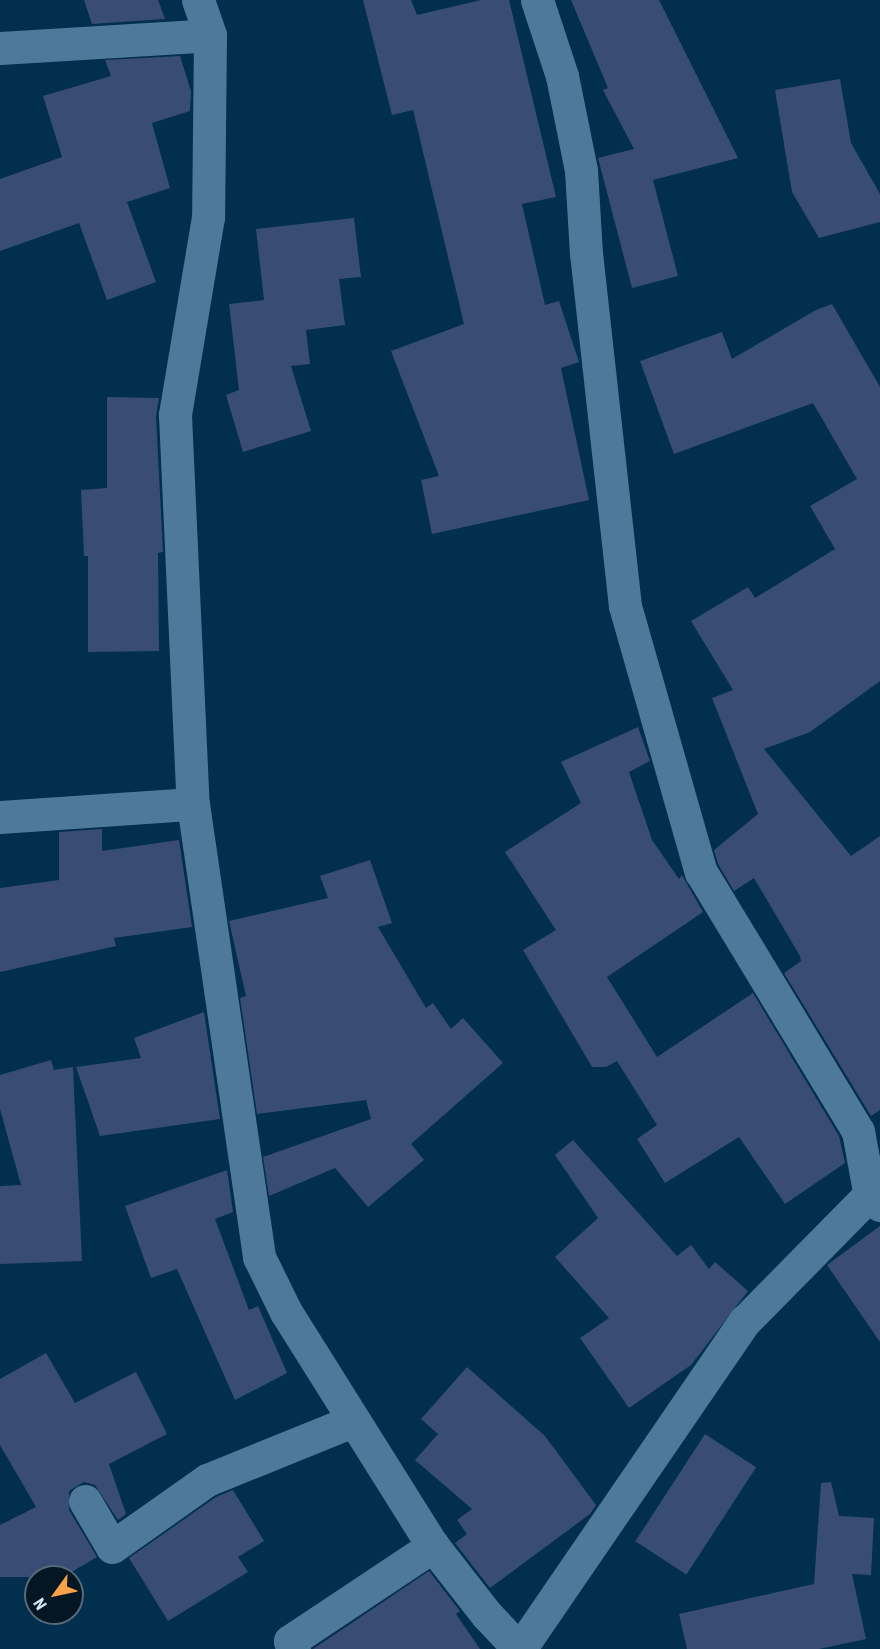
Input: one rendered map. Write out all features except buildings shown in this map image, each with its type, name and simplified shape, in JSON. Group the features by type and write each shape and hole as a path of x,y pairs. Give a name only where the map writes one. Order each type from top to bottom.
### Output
{"street":[{"path":"198,0 210,35 208,217 175,415 194,804 259,1257 286,1312 352,1421 434,1546 487,1615 519,1649 745,1321 876,1193 858,1131 700,872 625,606 586,253 581,170 562,76 537,0"},
{"path":"0,48 210,35"},
{"path":"0,817 194,804"},
{"path":"85,1501 112,1547 207,1480 352,1421"},
{"path":"294,1649 290,1641 434,1546"}]}
